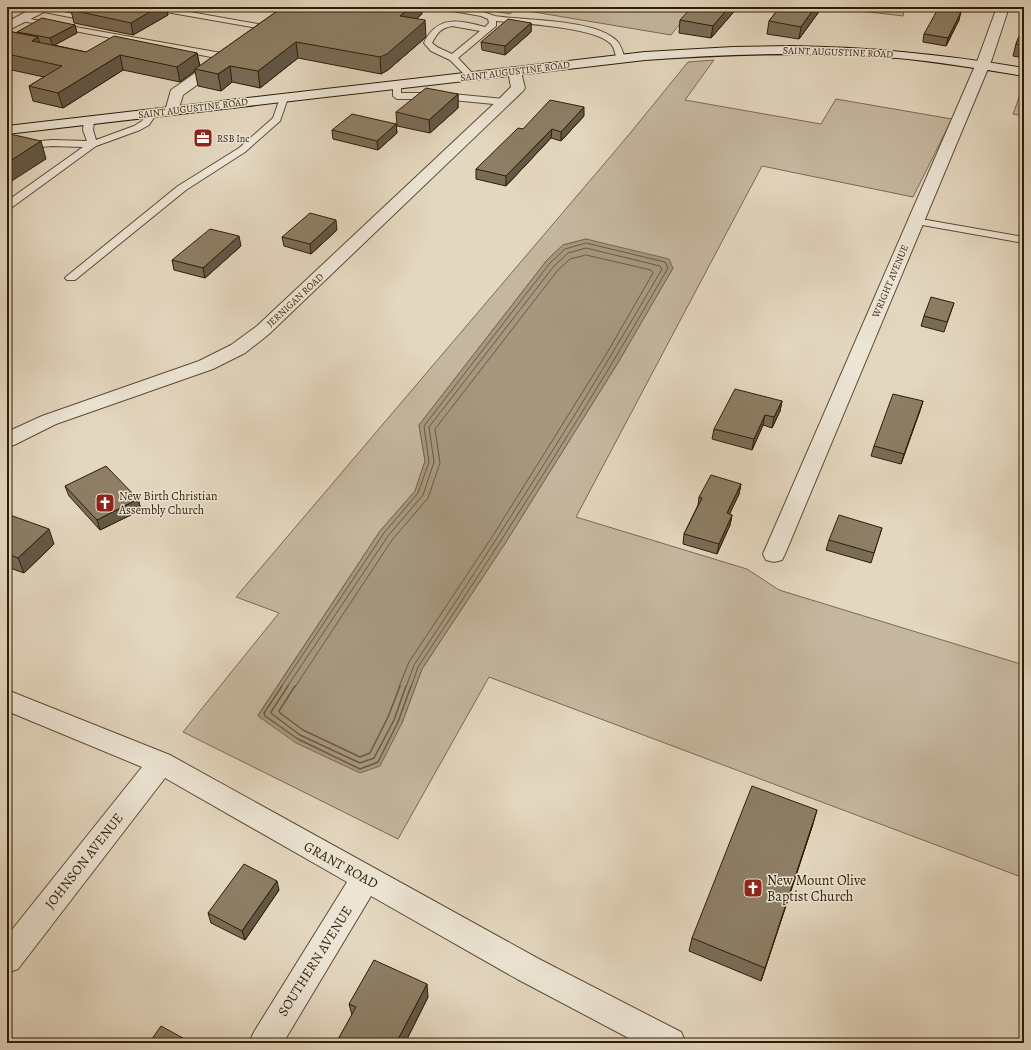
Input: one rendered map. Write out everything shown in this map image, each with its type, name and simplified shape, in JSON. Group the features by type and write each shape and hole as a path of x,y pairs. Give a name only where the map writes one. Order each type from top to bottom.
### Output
{"street":[{"name":"WRIGHT AVENUE","path":"774,554 982,65 1003,7"},
{"path":"7,27 42,8"},
{"path":"251,40 280,19"},
{"path":"172,111 176,93 239,49"},
{"name":"SAINT AUGUSTINE ROAD","path":"7,130 621,59 725,51 789,49 880,53 982,65 1024,72"},
{"name":"JERNIGAN ROAD","path":"7,440 49,420 206,365 238,348 263,330 518,88 515,71"},
{"name":"GRANT ROAD","path":"7,700 161,764 528,970 670,1043"},
{"name":"JOHNSON AVENUE","path":"7,959 161,764"},
{"name":"SOUTHERN AVENUE","path":"265,1043 365,879"}],"lane":[{"path":"149,7 269,28"},
{"path":"249,7 258,9 268,7"},
{"path":"442,7 483,14 492,18 589,30 604,35 614,42 621,59"},
{"path":"42,8 93,20"},
{"path":"453,58 493,24 492,18"},
{"path":"22,19 227,57"},
{"path":"471,76 453,58 434,49 428,44 430,36 436,29 446,24 460,23 486,30"},
{"path":"397,85 396,96 442,96 504,102"},
{"path":"71,278 182,188 242,150 277,119 284,98"},
{"path":"7,206 93,144 137,128 146,123 152,113"},
{"path":"89,120 88,130 93,144"},
{"path":"7,147 52,143 93,144"},
{"path":"915,221 1024,240"}],"shaded area":[{"path":"469,7 667,7 690,11 671,35 516,9 510,14"},
{"path":"826,7 905,7 903,16"},
{"path":"714,60 685,100 821,124 836,99 952,119 913,197 762,166 576,517 747,569 779,590 1024,665 1024,878 489,677 398,839 183,732 279,613 236,597 627,137 688,62","holes":["586,239 673,268 619,361 506,542 422,669 402,723 258,715 380,531 415,491 425,461 419,425 547,260 563,245"]},
{"path":"1024,84 1024,116 1013,114"}],"water":[{"path":"586,239 669,259 673,268 619,361 506,542 422,669 402,723 380,766 360,773 296,743 258,716 380,531 415,491 425,461 419,425 547,260 563,245"}],"building":[{"path":"95,7 158,7 131,23 71,10 75,8 90,11 95,9"},
{"path":"283,7 411,7 400,16 425,20 387,54 380,57 296,42 258,71 230,66 218,74 195,69"},
{"path":"692,7 729,7 713,26 680,20"},
{"path":"780,7 815,7 801,27 769,21"},
{"path":"939,7 960,7 958,12 961,12 948,38 924,34"},
{"path":"42,18 75,25 50,38 17,32"},
{"path":"508,19 531,23 505,46 481,42"},
{"path":"1024,24 1024,45 1016,44"},
{"path":"7,31 38,37 32,41 86,52 114,36 197,53 177,67 120,55 58,93 29,86 62,66 7,54"},
{"path":"426,88 458,94 429,120 396,112"},
{"path":"550,100 584,107 561,132 552,129 506,176 476,169 518,128 523,129"},
{"path":"352,114 396,124 377,141 332,130"},
{"path":"10,134 41,141 7,163 7,135"},
{"path":"310,213 336,220 310,244 282,237"},
{"path":"210,229 239,236 203,268 172,260"},
{"path":"931,297 954,303 947,322 924,316"},
{"path":"735,389 782,401 774,417 765,415 754,439 714,429"},
{"path":"893,394 923,401 904,454 874,446"},
{"name":"New Birth Christian Assembly Church","path":"106,466 138,499 97,520 65,486"},
{"path":"711,475 741,484 727,513 732,515 719,544 684,534 702,498 699,497"},
{"path":"7,514 49,529 18,558 7,554"},
{"path":"839,515 882,528 874,553 829,540"},
{"name":"New Mount Olive Baptist Church","path":"752,786 817,810 765,968 692,938"},
{"path":"244,864 277,881 242,931 208,913"},
{"path":"374,960 427,984 396,1043 336,1043 356,1007 349,1004"},
{"path":"161,1026 192,1043 149,1043"}],"place":[{"name":"RSB Inc","path":"203,138"},
{"name":"New Birth Christian Assembly Church","path":"105,503"},
{"name":"New Mount Olive Baptist Church","path":"753,888"}]}
